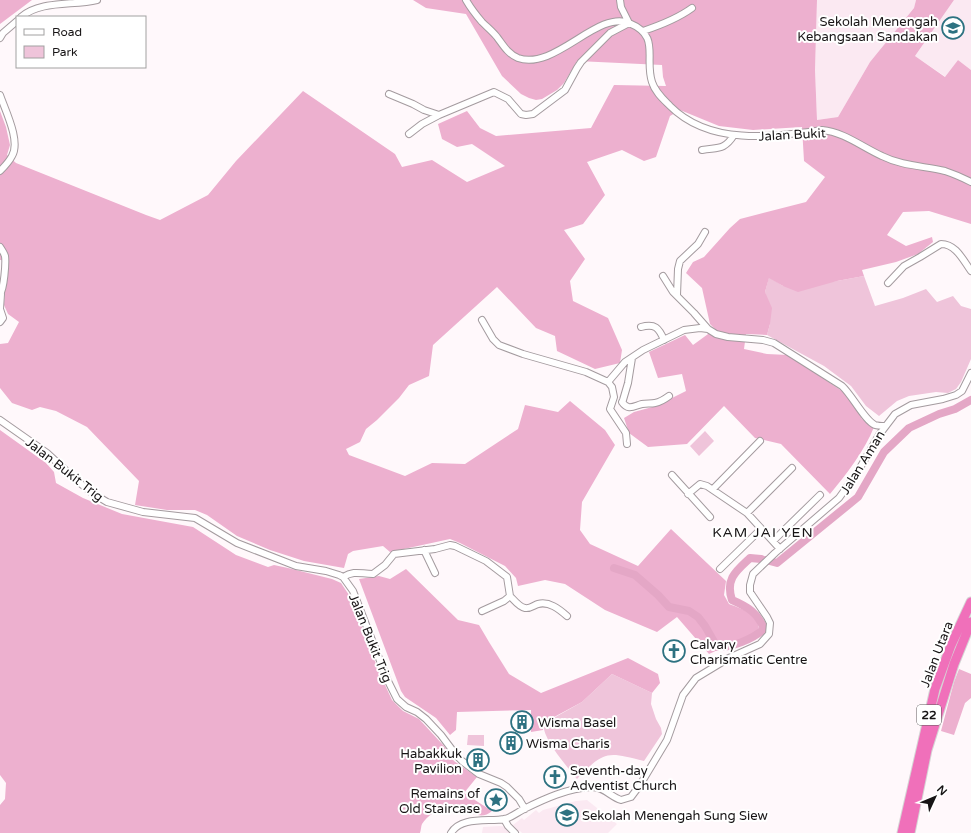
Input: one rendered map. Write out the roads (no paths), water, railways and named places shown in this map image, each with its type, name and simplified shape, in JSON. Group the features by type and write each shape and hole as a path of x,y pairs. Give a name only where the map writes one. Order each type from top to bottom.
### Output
{"highway":[{"name":"Jalan Utara","path":"902,833 935,689 950,645 971,602"},
{"name":"Jalan Utara","path":"910,833 928,750 954,664 971,622"}],"street":[{"path":"23,16 37,8 87,3 97,0"},
{"path":"466,0 480,20 497,37 506,49 518,58 524,59 539,58 551,54 608,23 619,21 628,23 643,31 668,22 692,8"},
{"path":"620,0 621,7 628,23"},
{"path":"0,38 3,33 16,22"},
{"path":"409,134 422,124 439,115 494,92 508,98 521,114 533,114 565,90 581,62 610,33 628,23"},
{"name":"Jalan Bukit","path":"643,31 647,35 649,42 651,78 653,85 660,96 681,116 701,126 734,135 783,136 828,130 889,159 900,163 952,173 971,182"},
{"path":"389,94 439,115"},
{"path":"0,95 13,132 15,146 13,156 0,171"},
{"path":"702,150 718,149 723,147 734,135"},
{"path":"677,295 678,269 680,261 698,244 705,232"},
{"path":"888,283 904,266 941,244 954,248 971,271"},
{"path":"0,247 5,261 0,309 3,318 0,322"},
{"path":"664,276 673,292 708,330"},
{"path":"482,320 493,339 499,345 523,354 586,372 608,382 612,387 614,397 610,409 626,433 627,444"},
{"path":"641,327 648,325 655,327 660,332 664,340"},
{"path":"608,382 625,362 643,350 684,330 700,328 728,337 763,340 778,345 842,386 850,393 867,419 876,425 885,426"},
{"path":"632,358 628,383 622,402 625,406 633,407 656,403 669,396"},
{"name":"Jalan Aman","path":"504,819 524,809 567,792 591,787 598,787 622,800 631,797 640,785 667,740 683,695 696,678 729,658 760,644 769,634 770,623 750,592 753,574 780,548 839,498 857,473 885,426 895,414 903,408 918,403 950,398 959,394 965,386 971,373"},
{"name":"Jalan Bukit Trig","path":"0,420 47,453 84,487 107,502 143,512 195,518 237,543 296,566 326,571 339,575 353,591 387,679 397,699 406,707 417,712 426,719 442,735 462,761 479,774 507,787 519,799 524,809"},
{"path":"713,489 760,441"},
{"path":"747,513 792,468"},
{"path":"672,475 710,517"},
{"path":"688,494 700,484 704,484 713,489 747,513 780,548"},
{"path":"773,541 820,495"},
{"path":"720,569 761,529"},
{"path":"343,578 350,573 357,572 373,574 385,566 394,554 450,545 486,561 507,577 510,596 525,608 543,603 560,610 567,616"},
{"path":"424,550 435,573"},
{"path":"482,611 504,601 510,596"},
{"path":"451,833 455,827 464,823 504,819 515,833"}],"waterway":[{"path":"766,560 777,563 858,497 884,452 909,428 939,414 955,409 971,400"},
{"path":"614,568 635,575 669,607 689,611 698,617 717,647 723,647 742,642 764,629 762,623 752,611 732,600 730,593 731,581 736,571 750,558 761,559"}],"place":[{"name":"Sekolah Menengah Kebangsaan Sandakan","path":"953,28"},
{"name":"Calvary Charismatic Centre","path":"674,651"},
{"name":"Wisma Basel","path":"522,722"},
{"name":"Wisma Charis","path":"511,743"},
{"name":"Habakkuk Pavilion","path":"478,760"},
{"name":"Seventh-day Adventist Church","path":"555,777"},
{"name":"Remains of Old Staircase","path":"496,800"},
{"name":"Sekolah Menengah Sung Siew","path":"567,815"}],"district":[{"name":"KAM JAI YEN","path":"763,532"}]}
